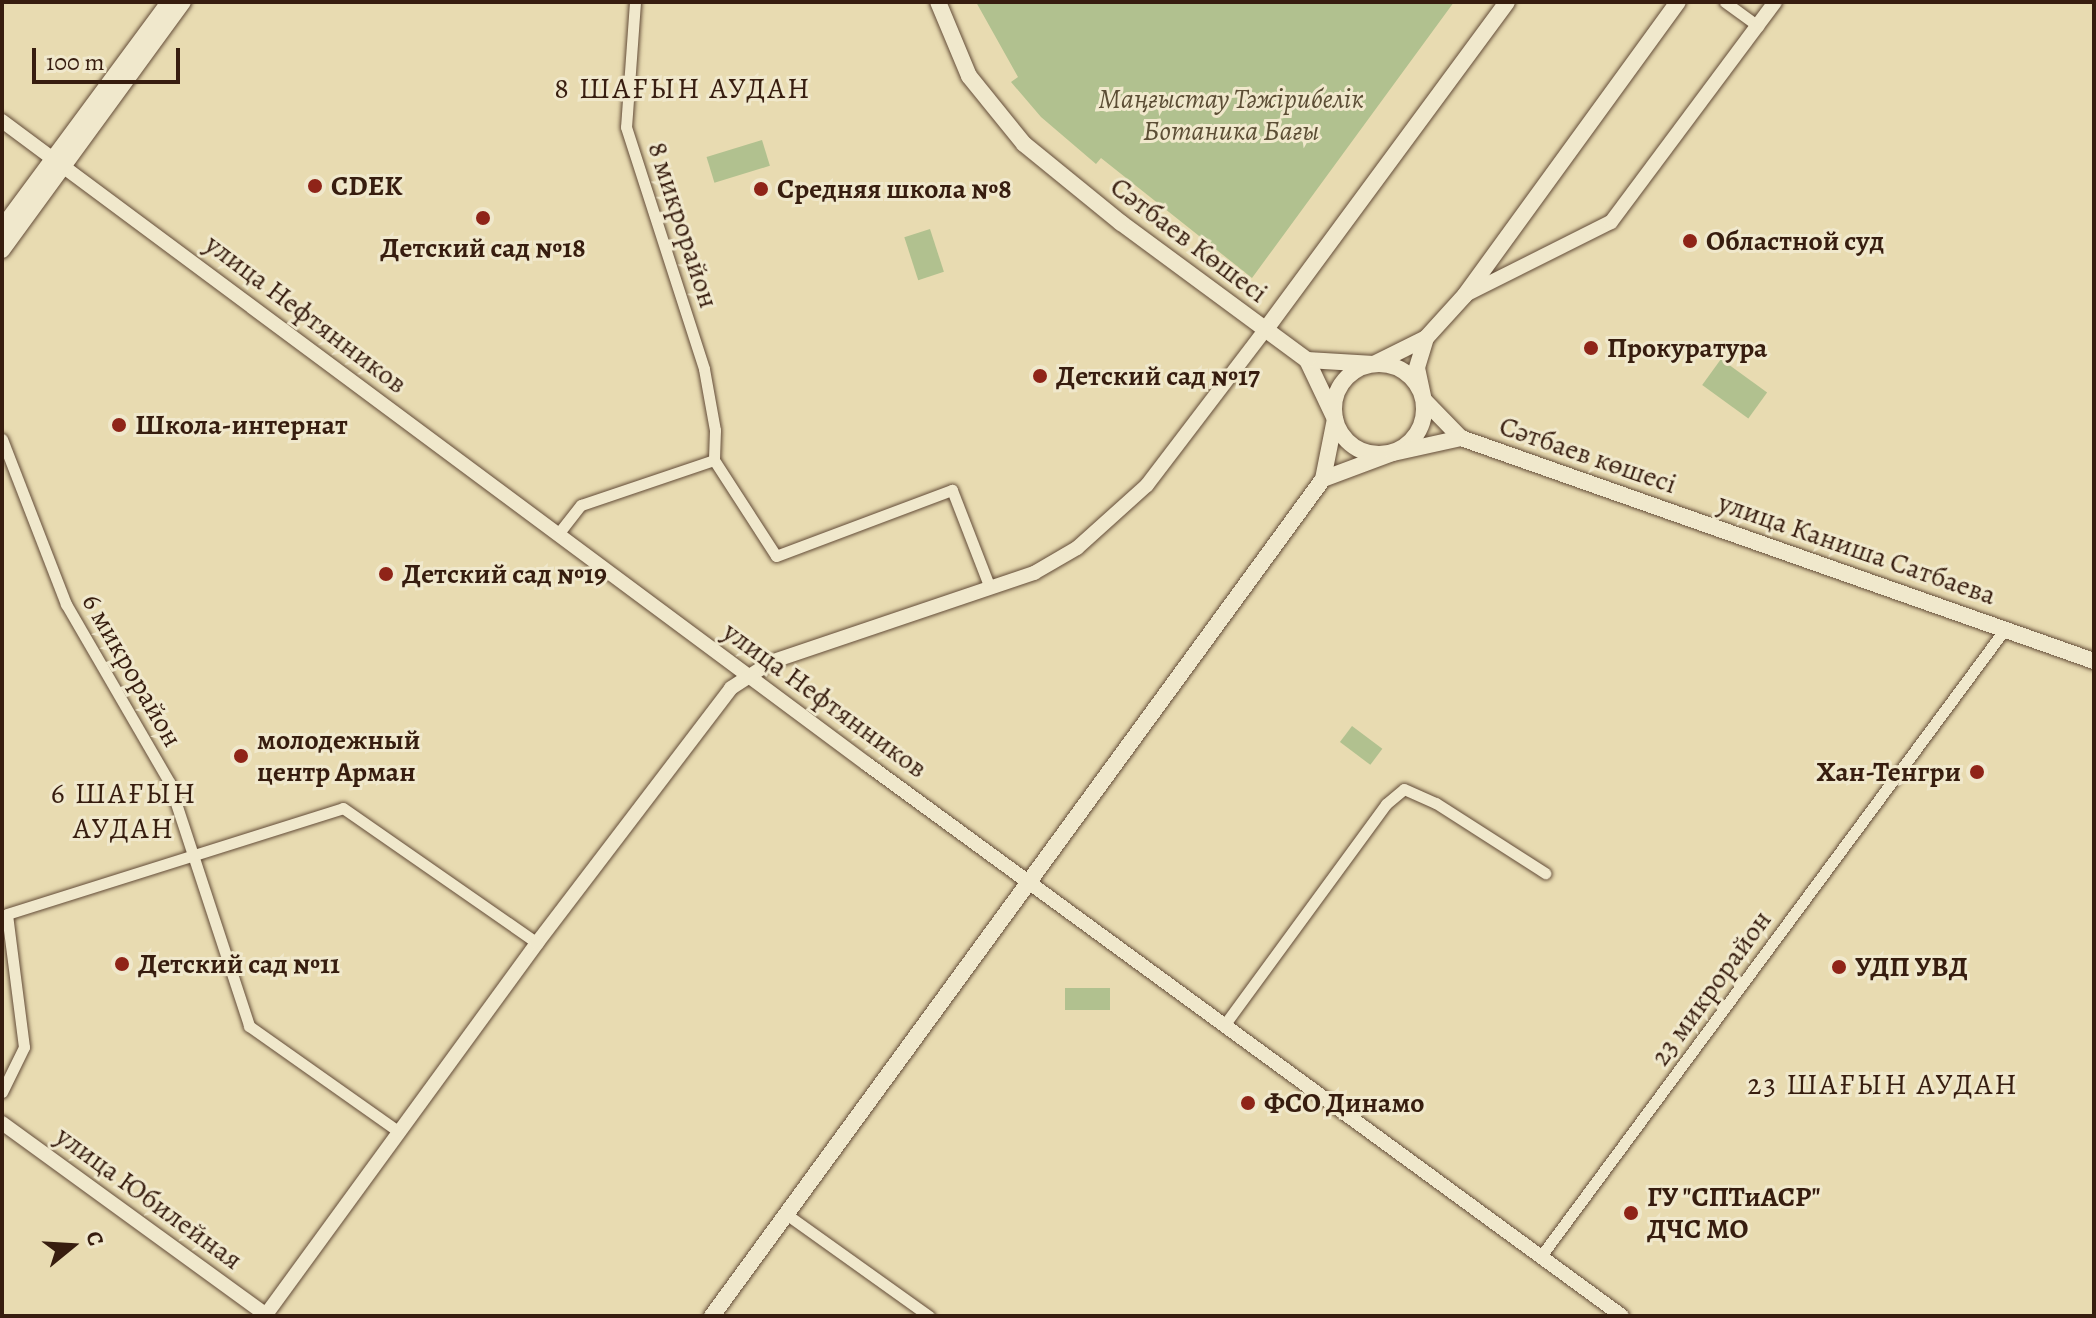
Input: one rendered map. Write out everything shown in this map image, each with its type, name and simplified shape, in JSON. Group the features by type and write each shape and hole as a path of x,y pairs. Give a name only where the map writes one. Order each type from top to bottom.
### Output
{"main road":[{"path":"2,250 169,2"},
{"path":"2,228 59,162 183,2"},
{"name":"Сәтбаев Көшесі","path":"938,2 969,76 1024,144 1121,223 1307,360 1335,419"},
{"path":"1266,329 1507,2"},
{"path":"712,1316 1028,879 1323,479 1338,389 1359,368 1374,364 1426,338 1465,295 1678,2"},
{"path":"1323,479 1393,453 1422,426 1424,400 1417,368 1426,338"},
{"path":"1307,360 1400,368 1424,400"},
{"name":"Сәтбаев көшесі","path":"1424,400 1461,438 1697,521"},
{"path":"1335,419 1350,444 1364,452 1393,453"},
{"name":"Сәтбаев көшесі","path":"1393,453 1461,438"},
{"name":"улица Каниша Сатбаева","path":"1697,521 2002,628"},
{"path":"2002,628 2094,661"}],"street":[{"name":"8 микрорайон","path":"635,2 626,127 704,369 715,430 714,460"},
{"path":"1725,2 1758,26"},
{"path":"1465,295 1611,222 1775,2"},
{"name":"улица Нефтянников","path":"2,121 745,675 1622,1316"},
{"path":"266,1315 537,943 745,675 1034,573 1077,548 1147,485 1266,329"},
{"name":"6 микрорайон","path":"2,439 66,604 169,782 249,1026 399,1132"},
{"path":"558,534 581,505 714,460 776,556 952,490 990,588"},
{"name":"23 микрорайон","path":"1541,1256 1918,748 2002,628"},
{"path":"1225,1024 1386,804 1404,789 1436,803 1545,873"},
{"path":"2,1092 24,1047 7,914 343,808 537,943"},
{"name":"улица Юбилейная","path":"2,1123 266,1315"},
{"path":"786,1214 929,1316"}],"green space":[{"name":"Маңғыстау Тәжірибелік Ботаника Бағы","path":"976,2 1454,2 1252,278 1101,158 1096,164 1041,117 1011,82 1018,77"},
{"path":"762,140 770,166 714,183 707,157"},
{"path":"930,229 944,272 918,280 904,237"},
{"path":"1721,359 1767,393 1748,418 1702,385"},
{"path":"1352,726 1382,749 1370,765 1340,742"},
{"path":"1065,988 1110,988 1110,1010 1065,1010"}],"place":[{"name":"CDEK","path":"315,186"},
{"name":"Средняя школа №8","path":"761,189"},
{"name":"Детский сад №18","path":"483,218"},
{"name":"Областной суд","path":"1690,241"},
{"name":"Прокуратура","path":"1591,348"},
{"name":"Детский сад №17","path":"1040,376"},
{"name":"Школа-интернат","path":"119,425"},
{"name":"Детский сад №19","path":"386,574"},
{"name":"молодежный центр Арман","path":"241,756"},
{"name":"Хан-Тенгри","path":"1977,772"},
{"name":"Детский сад №11","path":"122,964"},
{"name":"УДП УВД","path":"1839,967"},
{"name":"ФСО Динамо","path":"1248,1103"},
{"name":"ГУ \"СПТиАСР\" ДЧС МО","path":"1631,1213"}],"district":[{"name":"8 ШАҒЫН АУДАН","path":"683,88"},
{"name":"6 ШАҒЫН АУДАН","path":"124,810"},
{"name":"23 ШАҒЫН АУДАН","path":"1883,1084"}]}
